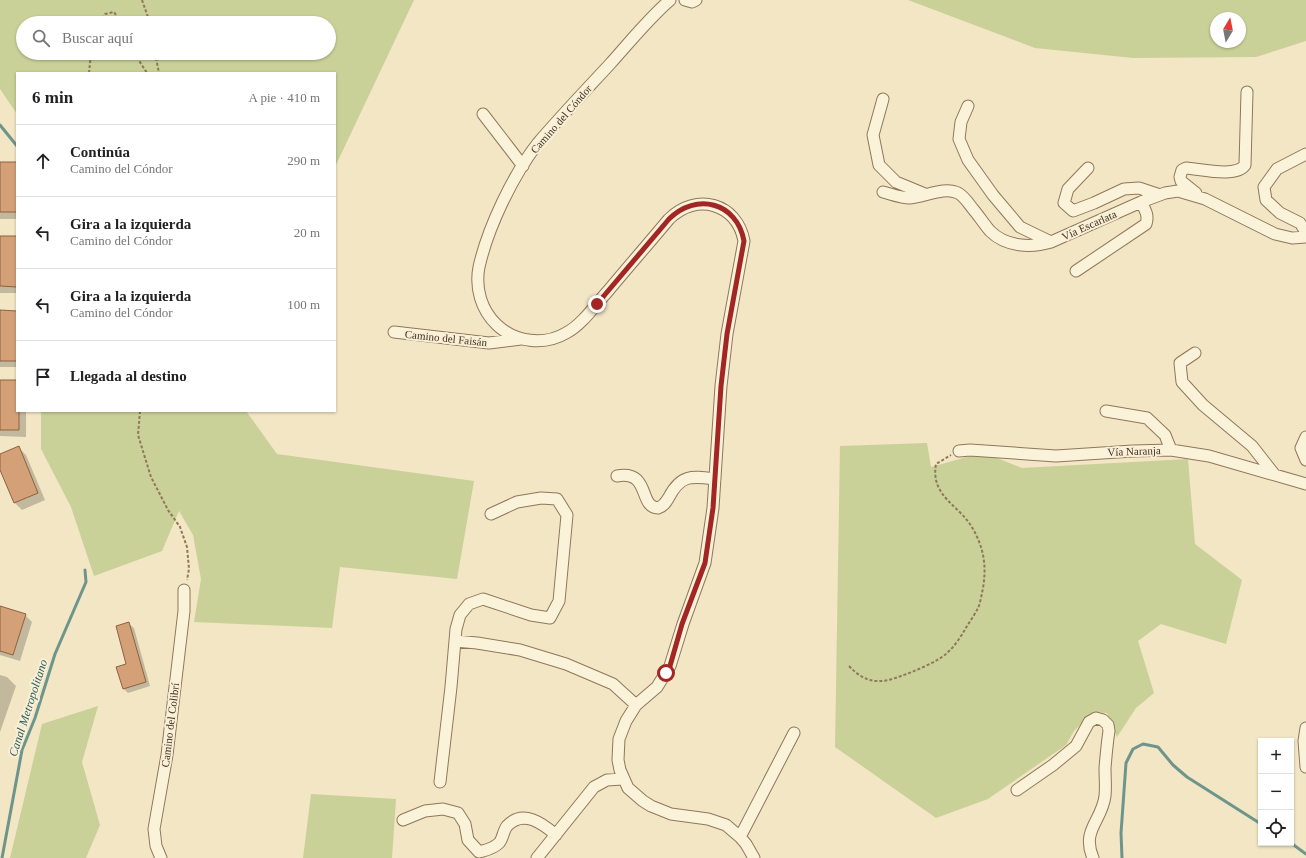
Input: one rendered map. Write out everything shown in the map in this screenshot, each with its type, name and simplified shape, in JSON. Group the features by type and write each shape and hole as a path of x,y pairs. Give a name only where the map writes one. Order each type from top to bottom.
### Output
{"street":[{"name":"Camino del Cóndor","path":"670,0 577,99 538,144 523,166 493,225 480,267 478,286 482,305 493,321 506,332 522,339 540,341 549,340 566,334 574,328 597,304 669,219 681,209 692,205 712,205 732,216 740,228 744,241 727,334 721,386 713,508 705,563 682,624 670,666 657,687 636,705 626,721 619,739 618,760 623,779 631,792 652,806 671,814 717,821 733,830 746,844 754,858"},
{"path":"685,0 692,2 696,0"},
{"path":"1205,199 1181,181 1182,170 1186,168 1232,172 1242,169 1245,165 1247,92"},
{"path":"883,99 873,135 879,165 896,182 926,194"},
{"path":"968,106 961,122 959,139 968,160 993,195 1020,227 1051,242"},
{"path":"484,114 523,166"},
{"path":"1306,154 1277,169 1264,186 1266,200 1280,213 1300,223 1306,232"},
{"path":"1088,168 1068,189 1064,203 1073,211 1124,189 1139,188 1160,195"},
{"name":"Vía Escarlata","path":"883,192 909,198 939,192 958,194 965,199 991,231 1012,243 1032,246 1051,242 1141,202 1171,191 1178,191 1205,199 1275,234 1292,238 1306,237"},
{"path":"1076,271 1146,224 1148,219 1147,214 1141,202"},
{"name":"Camino del Faisán","path":"394,332 489,343 522,339"},
{"path":"1195,353 1180,363 1182,382 1203,405 1252,446 1274,474"},
{"path":"1106,411 1147,418 1165,435 1171,450"},
{"path":"1306,437 1301,448 1306,460"},
{"name":"Vía Naranja","path":"959,451 970,450 1056,456 1146,450 1171,450 1208,456 1306,484"},
{"path":"617,476 627,475 636,480 642,487 648,504 655,508 662,507 676,486 688,478 694,476 715,479"},
{"path":"440,782 456,629 460,615 469,604 483,599 531,616 550,618 559,601 567,516 557,500 541,498 517,502 491,514"},
{"name":"Camino del Colibrí","path":"161,858 156,846 154,829 167,755 182,631 184,590"},
{"path":"455,641 520,650 566,664 613,684 636,705"},
{"path":"1017,790 1053,765 1076,746 1089,722 1096,718 1103,720 1108,725 1109,731 1105,769 1105,796 1103,807 1097,817 1089,841 1093,858"},
{"path":"1306,728 1304,741 1306,767"},
{"path":"740,837 794,733"},
{"path":"537,858 594,787 607,780 623,779"},
{"path":"403,820 425,811 443,809 458,813 465,824 468,840 479,852 490,849 500,842 506,827 514,820 528,818 542,823 556,835"}],"path":[{"path":"142,0 148,16"},
{"path":"104,16 105,14 114,12 117,16"},
{"path":"89,72 90,60"},
{"path":"139,60 146,72"},
{"path":"156,60 159,72"},
{"path":"140,412 138,435 152,477 168,510 180,527 187,547 188,569 184,590"},
{"path":"849,666 857,675 874,682 889,681 915,671 947,654 963,634 979,607 985,578 983,551 973,528 956,508 944,497 937,483 934,472 936,464 959,451"}],"green space":[{"path":"0,0 414,0 336,165 336,72 16,72 16,113 0,89"},
{"path":"908,0 1306,0 1306,41 1256,57 1133,58 1035,48"},
{"path":"41,412 247,412 277,454 474,481 457,579 340,567 332,628 194,622 201,579 193,535 179,511 162,551 94,576 71,507 41,449"},
{"path":"927,443 931,467 974,455 992,456 1022,468 1188,459 1195,544 1242,580 1226,644 1161,624 1138,641 1154,693 1136,708 1117,737 1107,713 1093,712 1074,731 1066,745 988,799 936,818 835,747 840,446"},
{"path":"98,706 82,762 100,825 86,858 10,858 42,724"},
{"path":"311,794 396,799 392,858 303,858"}],"building":[{"path":"0,162 16,162 16,212 0,212"},
{"path":"0,236 16,236 16,287 0,286"},
{"path":"0,310 16,311 16,361 0,361"},
{"path":"0,380 16,380 16,412 19,412 19,430 0,430"},
{"path":"19,446 38,493 14,503 0,470 0,454"},
{"path":"0,606 26,614 13,655 0,651"},
{"path":"129,622 146,682 123,689 116,667 126,664 116,626"}],"waterway":[{"name":"Canal Metropolitano","path":"0,125 16,145"},
{"name":"Canal Metropolitano","path":"2,858 22,750 35,718 55,654 86,582 85,570"},
{"name":"Canal Metropolitano","path":"1122,858 1121,833 1126,763 1133,749 1143,744 1158,747 1173,765 1187,777 1258,822"},
{"name":"Canal Metropolitano","path":"1294,845 1306,854"}],"route":[{"path":"597,304 669,219 681,209 696,204 712,205 727,212 737,222 743,234 744,241 727,334 721,386 713,508 705,563 682,624 670,666 666,673"}]}
